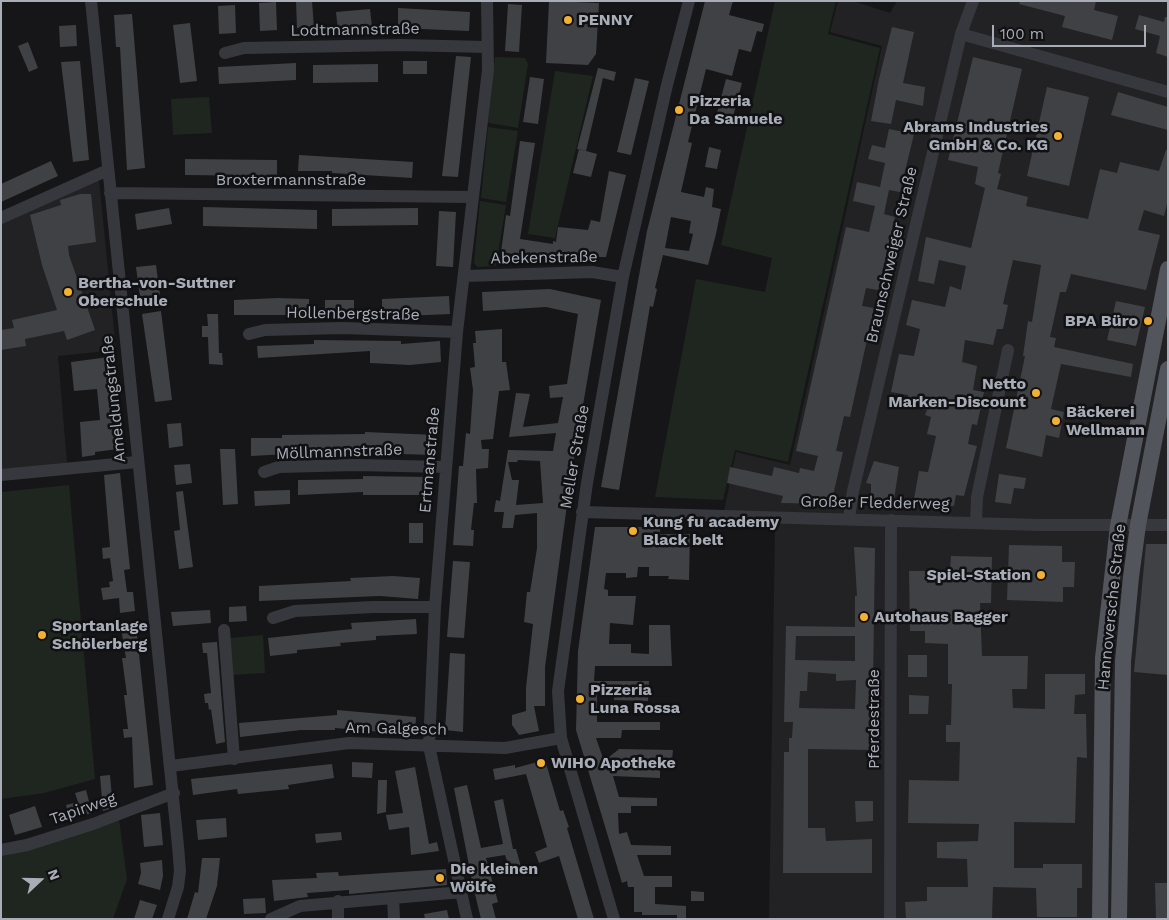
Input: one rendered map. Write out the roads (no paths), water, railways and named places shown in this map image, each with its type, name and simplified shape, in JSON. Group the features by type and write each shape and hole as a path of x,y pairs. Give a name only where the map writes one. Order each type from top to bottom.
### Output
{"main road":[{"name":"Hannoversche Straße","path":"1100,919 1103,658 1118,526 1168,269"},
{"name":"Hannoversche Straße","path":"1119,919 1123,661 1138,525 1168,369"}],"street":[{"name":"Ameldungstraße","path":"91,1 137,462 174,793 180,871 168,919"},
{"name":"Ertmanstraße","path":"467,919 429,746 435,607 457,332 488,70 486,47 487,1"},
{"name":"Meller Straße","path":"614,919 561,738 558,691 582,512 623,276 665,92 689,1"},
{"name":"Braunschweiger Straße","path":"849,518 853,491 961,34 973,1"},
{"path":"961,34 1168,92"},
{"name":"Lodtmannstraße","path":"225,53 244,48 401,45 486,47"},
{"path":"1,218 108,170"},
{"name":"Broxtermannstraße","path":"110,193 472,197"},
{"name":"Abekenstraße","path":"465,276 592,272 623,276"},
{"name":"Hollenbergstraße","path":"249,334 264,330 343,328 457,332"},
{"path":"976,522 978,497 1008,350"},
{"path":"1,475 137,462"},
{"name":"Möllmannstraße","path":"264,472 289,467 446,467"},
{"name":"Großer Fledderweg","path":"582,512 1118,526 1168,524"},
{"name":"Pferdestraße","path":"890,919 891,520"},
{"path":"273,618 295,611 373,606 435,607"},
{"path":"224,630 234,759"},
{"name":"Am Galgesch","path":"171,766 349,742 505,748 561,738"},
{"name":"Tapirweg","path":"1,850 27,845 93,824 174,793"},
{"path":"271,919 300,906 338,901 462,892"},
{"path":"393,898 394,919"},
{"path":"338,901 338,919"}],"place":[{"name":"PENNY","path":"568,20"},
{"name":"Pizzeria Da Samuele","path":"679,110"},
{"name":"Abrams Industries GmbH & Co. KG","path":"1058,136"},
{"name":"Bertha-von-Suttner Oberschule","path":"68,292"},
{"name":"BPA Büro","path":"1148,321"},
{"name":"Netto Marken-Discount","path":"1036,393"},
{"name":"Bäckerei Wellmann","path":"1056,421"},
{"name":"Kung fu academy Black belt","path":"633,531"},
{"name":"Spiel-Station","path":"1041,575"},
{"name":"Autohaus Bagger","path":"864,617"},
{"name":"Sportanlage Schölerberg","path":"42,635"},
{"name":"Pizzeria Luna Rossa","path":"580,699"},
{"name":"WIHO Apotheke","path":"541,763"},
{"name":"Die kleinen Wölfe","path":"440,878"}]}
